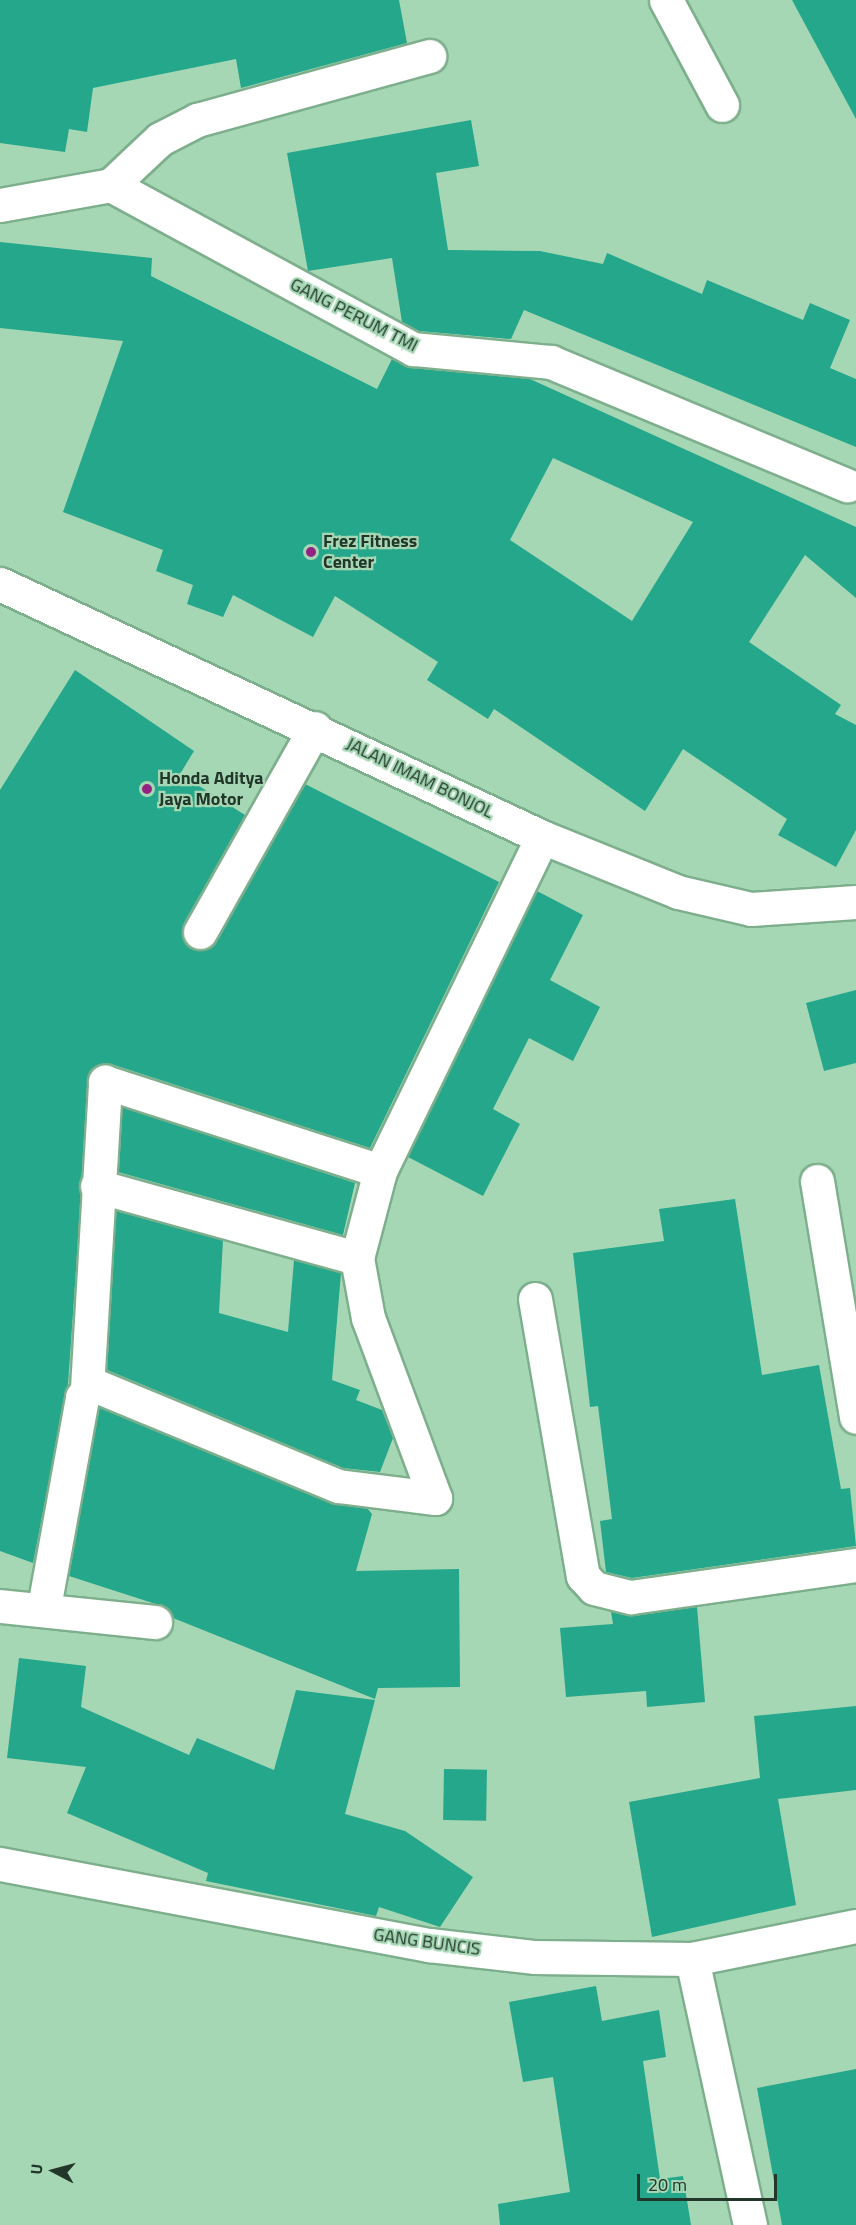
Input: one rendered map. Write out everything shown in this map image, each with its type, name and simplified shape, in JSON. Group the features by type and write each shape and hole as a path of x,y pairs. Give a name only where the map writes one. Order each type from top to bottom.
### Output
{"street":[{"path":"666,0 722,105"},
{"path":"0,205 111,185 160,139 197,120 429,56"},
{"name":"GANG PERUM TMI","path":"111,185 413,349 551,362 847,485"},
{"name":"JALAN IMAM BONJOL","path":"0,584 315,728 542,837 678,892 752,909 856,902"},
{"path":"200,932 315,728"},
{"path":"87,1388 102,1385 338,1485 435,1498 368,1318 357,1258 380,1171 542,837"},
{"path":"44,1607 87,1388 101,1088 112,1081 380,1171"},
{"path":"817,1182 856,1417"},
{"path":"98,1186 357,1258"},
{"path":"535,1299 583,1576 594,1588 631,1598 856,1565"},
{"path":"0,1606 44,1607 155,1622"},
{"name":"GANG BUNCIS","path":"0,1864 429,1945 535,1957 692,1959 856,1926"},
{"path":"692,1959 750,2225"}],"building":[{"path":"0,0 399,0 407,43 241,88 236,59 93,88 87,132 69,129 65,152 0,143"},
{"path":"792,0 856,0 856,119"},
{"path":"471,120 479,166 436,173 448,250 540,251 603,264 607,253 702,294 707,280 803,320 810,303 850,320 830,368 856,379 856,447 524,310 511,339 419,331 402,322 392,258 308,271 287,153"},
{"path":"0,242 152,258 151,276 377,389 392,359 411,368 530,379 856,527 856,598 805,555 749,642 841,705 835,714 856,725 856,830 836,867 778,835 787,819 683,749 645,811 494,709 488,719 427,680 438,662 335,596 313,637 233,595 223,617 187,604 193,585 156,571 163,550 63,512 123,341 0,328","holes":["553,458 693,522 632,621 510,540"]},
{"path":"75,670 194,751 180,774 245,815 184,923 184,941 191,949 209,948 216,941 305,784 499,882 370,1148 111,1064 90,1071 68,1384 33,1563 0,1551 0,790"},
{"path":"537,891 583,915 550,980 600,1007 573,1061 529,1038 493,1109 520,1124 483,1196 408,1157"},
{"path":"856,990 856,1063 824,1071 806,1003"},
{"path":"122,1107 355,1183 343,1235 118,1172"},
{"path":"735,1199 762,1375 819,1365 841,1489 850,1488 856,1546 632,1578 606,1572 600,1521 612,1519 598,1406 590,1407 573,1253 664,1241 659,1209"},
{"path":"116,1211 223,1240 219,1313 288,1332 294,1260 341,1273 332,1380 360,1390 356,1400 382,1410 393,1438 380,1472 343,1468 107,1370"},
{"path":"99,1407 331,1503 367,1508 372,1514 356,1571 459,1569 460,1687 378,1688 375,1699 173,1618 165,1607 69,1576"},
{"path":"697,1607 705,1702 647,1707 646,1691 566,1697 560,1628 613,1624 611,1612 633,1616"},
{"path":"19,1658 86,1666 81,1707 189,1755 197,1738 274,1770 296,1690 375,1700 345,1814 405,1831 473,1877 440,1927 379,1907 376,1916 206,1881 208,1873 67,1813 86,1767 7,1758"},
{"path":"856,1706 856,1790 778,1799 796,1905 652,1937 629,1802 760,1778 754,1716"},
{"path":"444,1769 487,1770 486,1821 443,1820"},
{"path":"596,1986 602,2021 659,2010 666,2057 643,2061 660,2179 683,2176 691,2225 500,2225 498,2204 570,2192 553,2077 523,2082 509,2002"},
{"path":"856,2069 856,2225 782,2225 757,2088"}],"place":[{"name":"Frez Fitness Center","path":"311,552"},
{"name":"Honda Aditya Jaya Motor","path":"147,789"}]}
